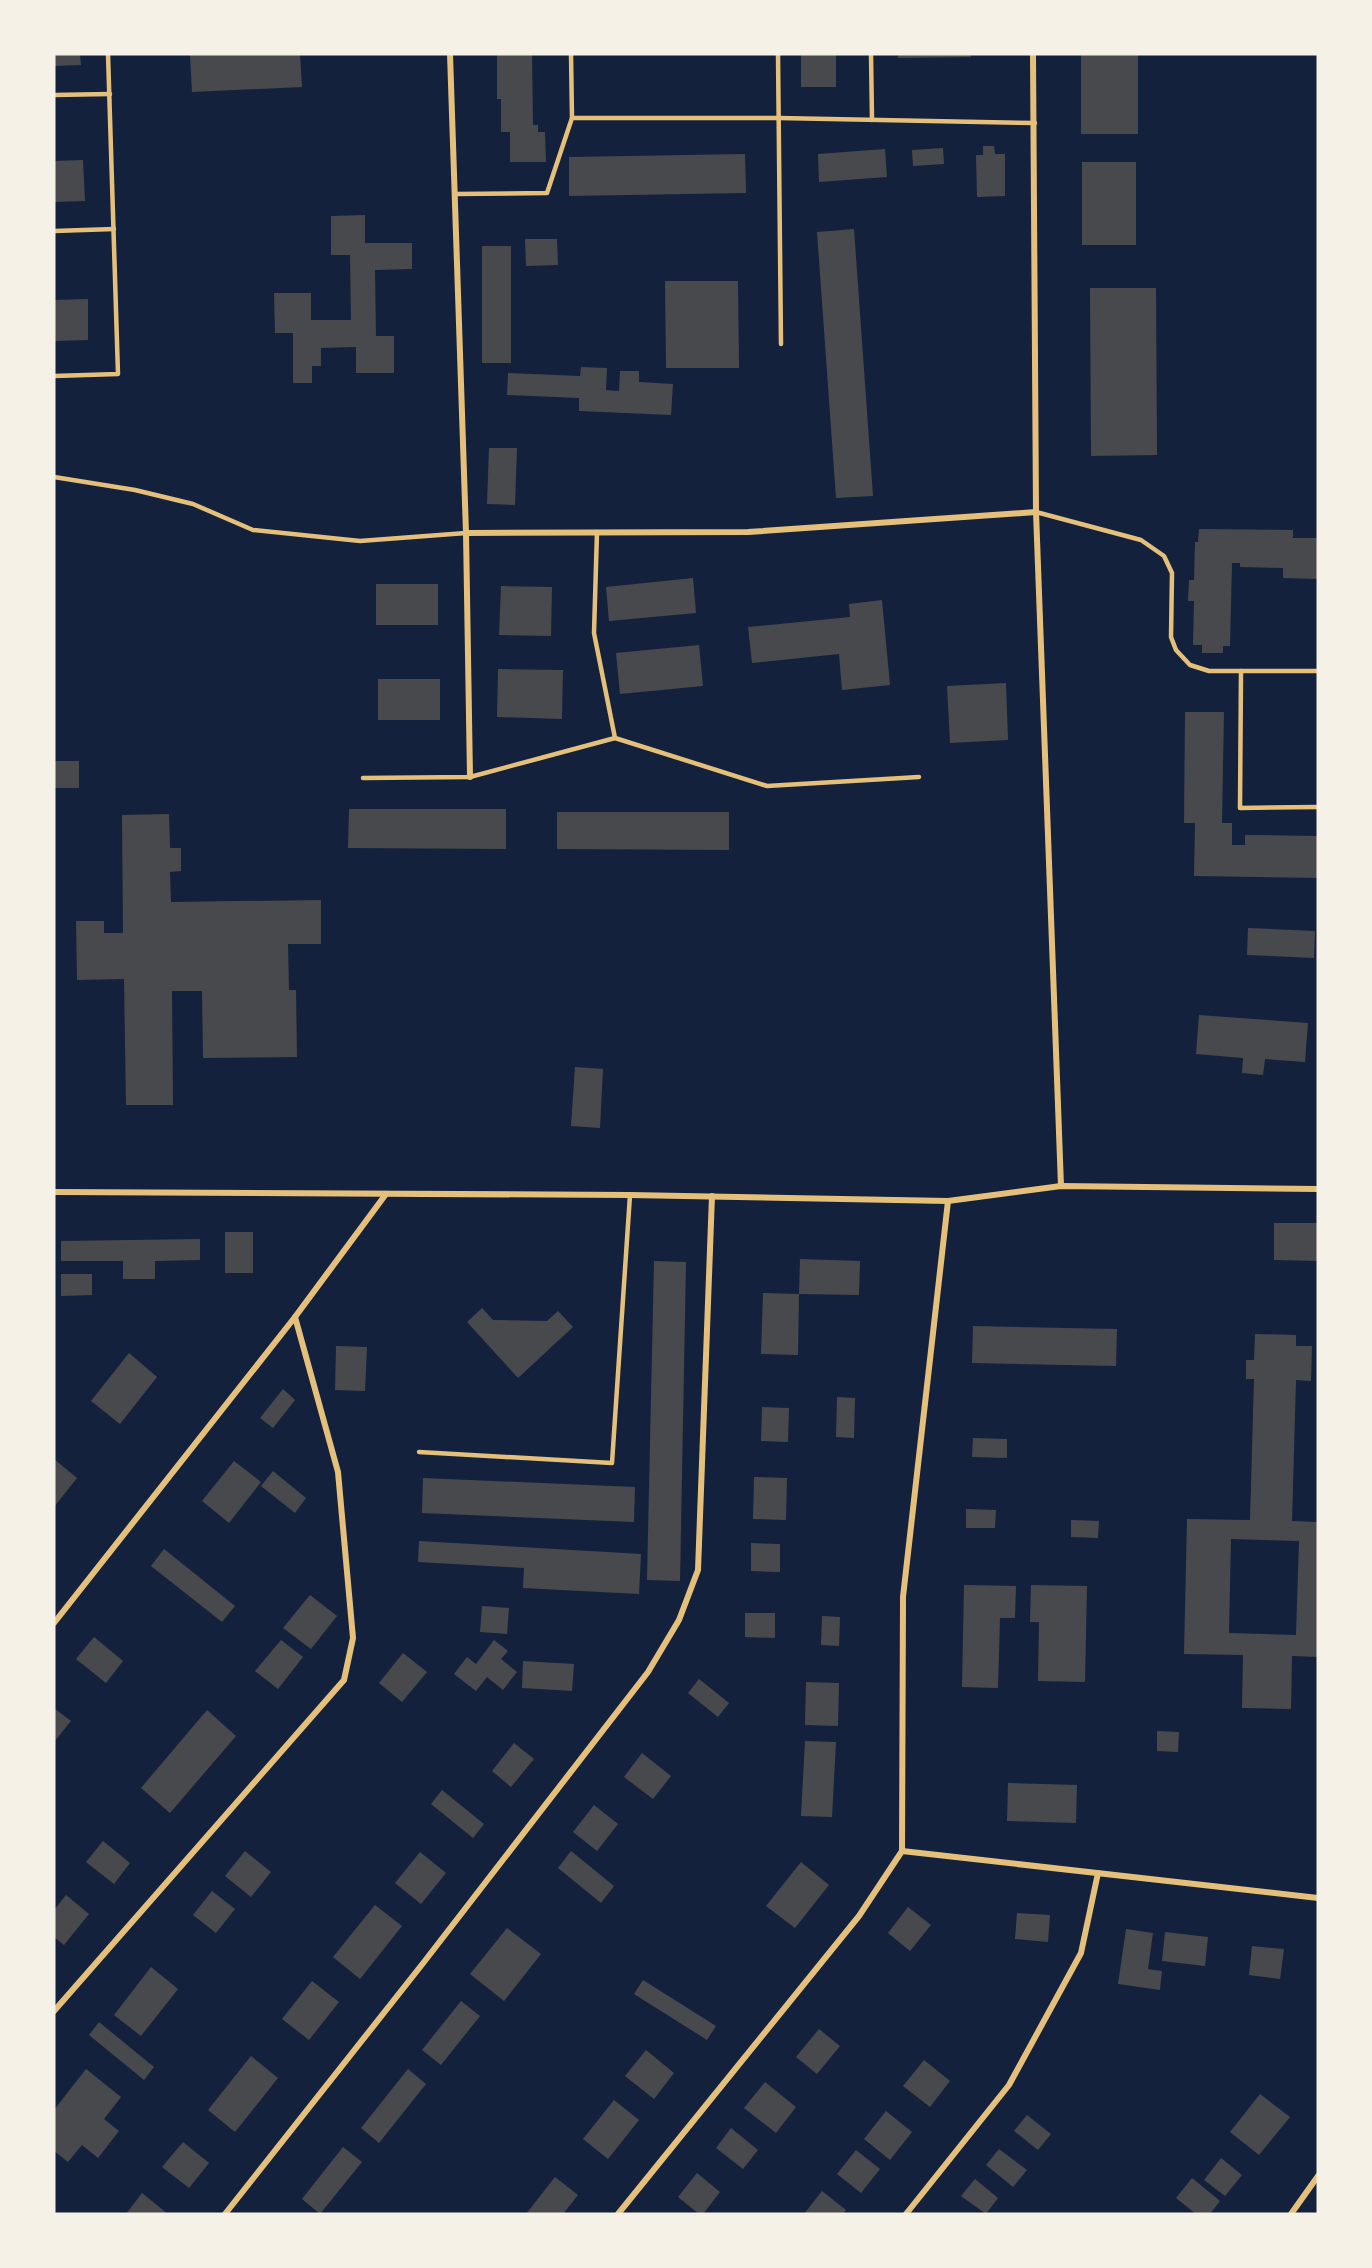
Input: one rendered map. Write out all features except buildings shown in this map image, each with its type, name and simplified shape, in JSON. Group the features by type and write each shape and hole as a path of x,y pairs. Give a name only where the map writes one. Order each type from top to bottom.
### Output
{"street":[{"path":"450,54 466,533 470,777"},
{"path":"1033,54 1036,512 1061,1186"},
{"path":"466,533 748,532 1036,512"},
{"path":"54,1192 630,1195 948,1201 1061,1186 1318,1189"},
{"path":"54,1623 295,1317 386,1194"},
{"path":"225,2214 431,1953 648,1672 679,1620 698,1570 712,1196"},
{"path":"618,2214 859,1916 902,1851 903,1597 948,1201"},
{"path":"54,2011 344,1680 353,1638 338,1472 295,1317"},
{"path":"902,1851 1318,1898"},
{"path":"906,2214 1009,2085 1081,1953 1098,1874"},
{"path":"1291,2214 1318,2176"}],"lane":[{"path":"54,376 118,374 108,54"},
{"path":"455,194 547,194 572,118 571,54"},
{"path":"778,54 781,344"},
{"path":"871,54 872,120"},
{"path":"54,95 110,94"},
{"path":"572,118 778,118 1035,123"},
{"path":"54,231 114,229"},
{"path":"54,477 135,490 193,504 253,530 360,541 466,533"},
{"path":"1036,512 1141,540 1164,556 1172,573 1171,637 1176,650 1190,665 1209,671 1318,671"},
{"path":"597,532 594,633 615,738"},
{"path":"1241,671 1240,808 1318,807"},
{"path":"363,778 470,777 615,738 767,786 920,777"},
{"path":"419,1452 612,1463 630,1195"}]}
